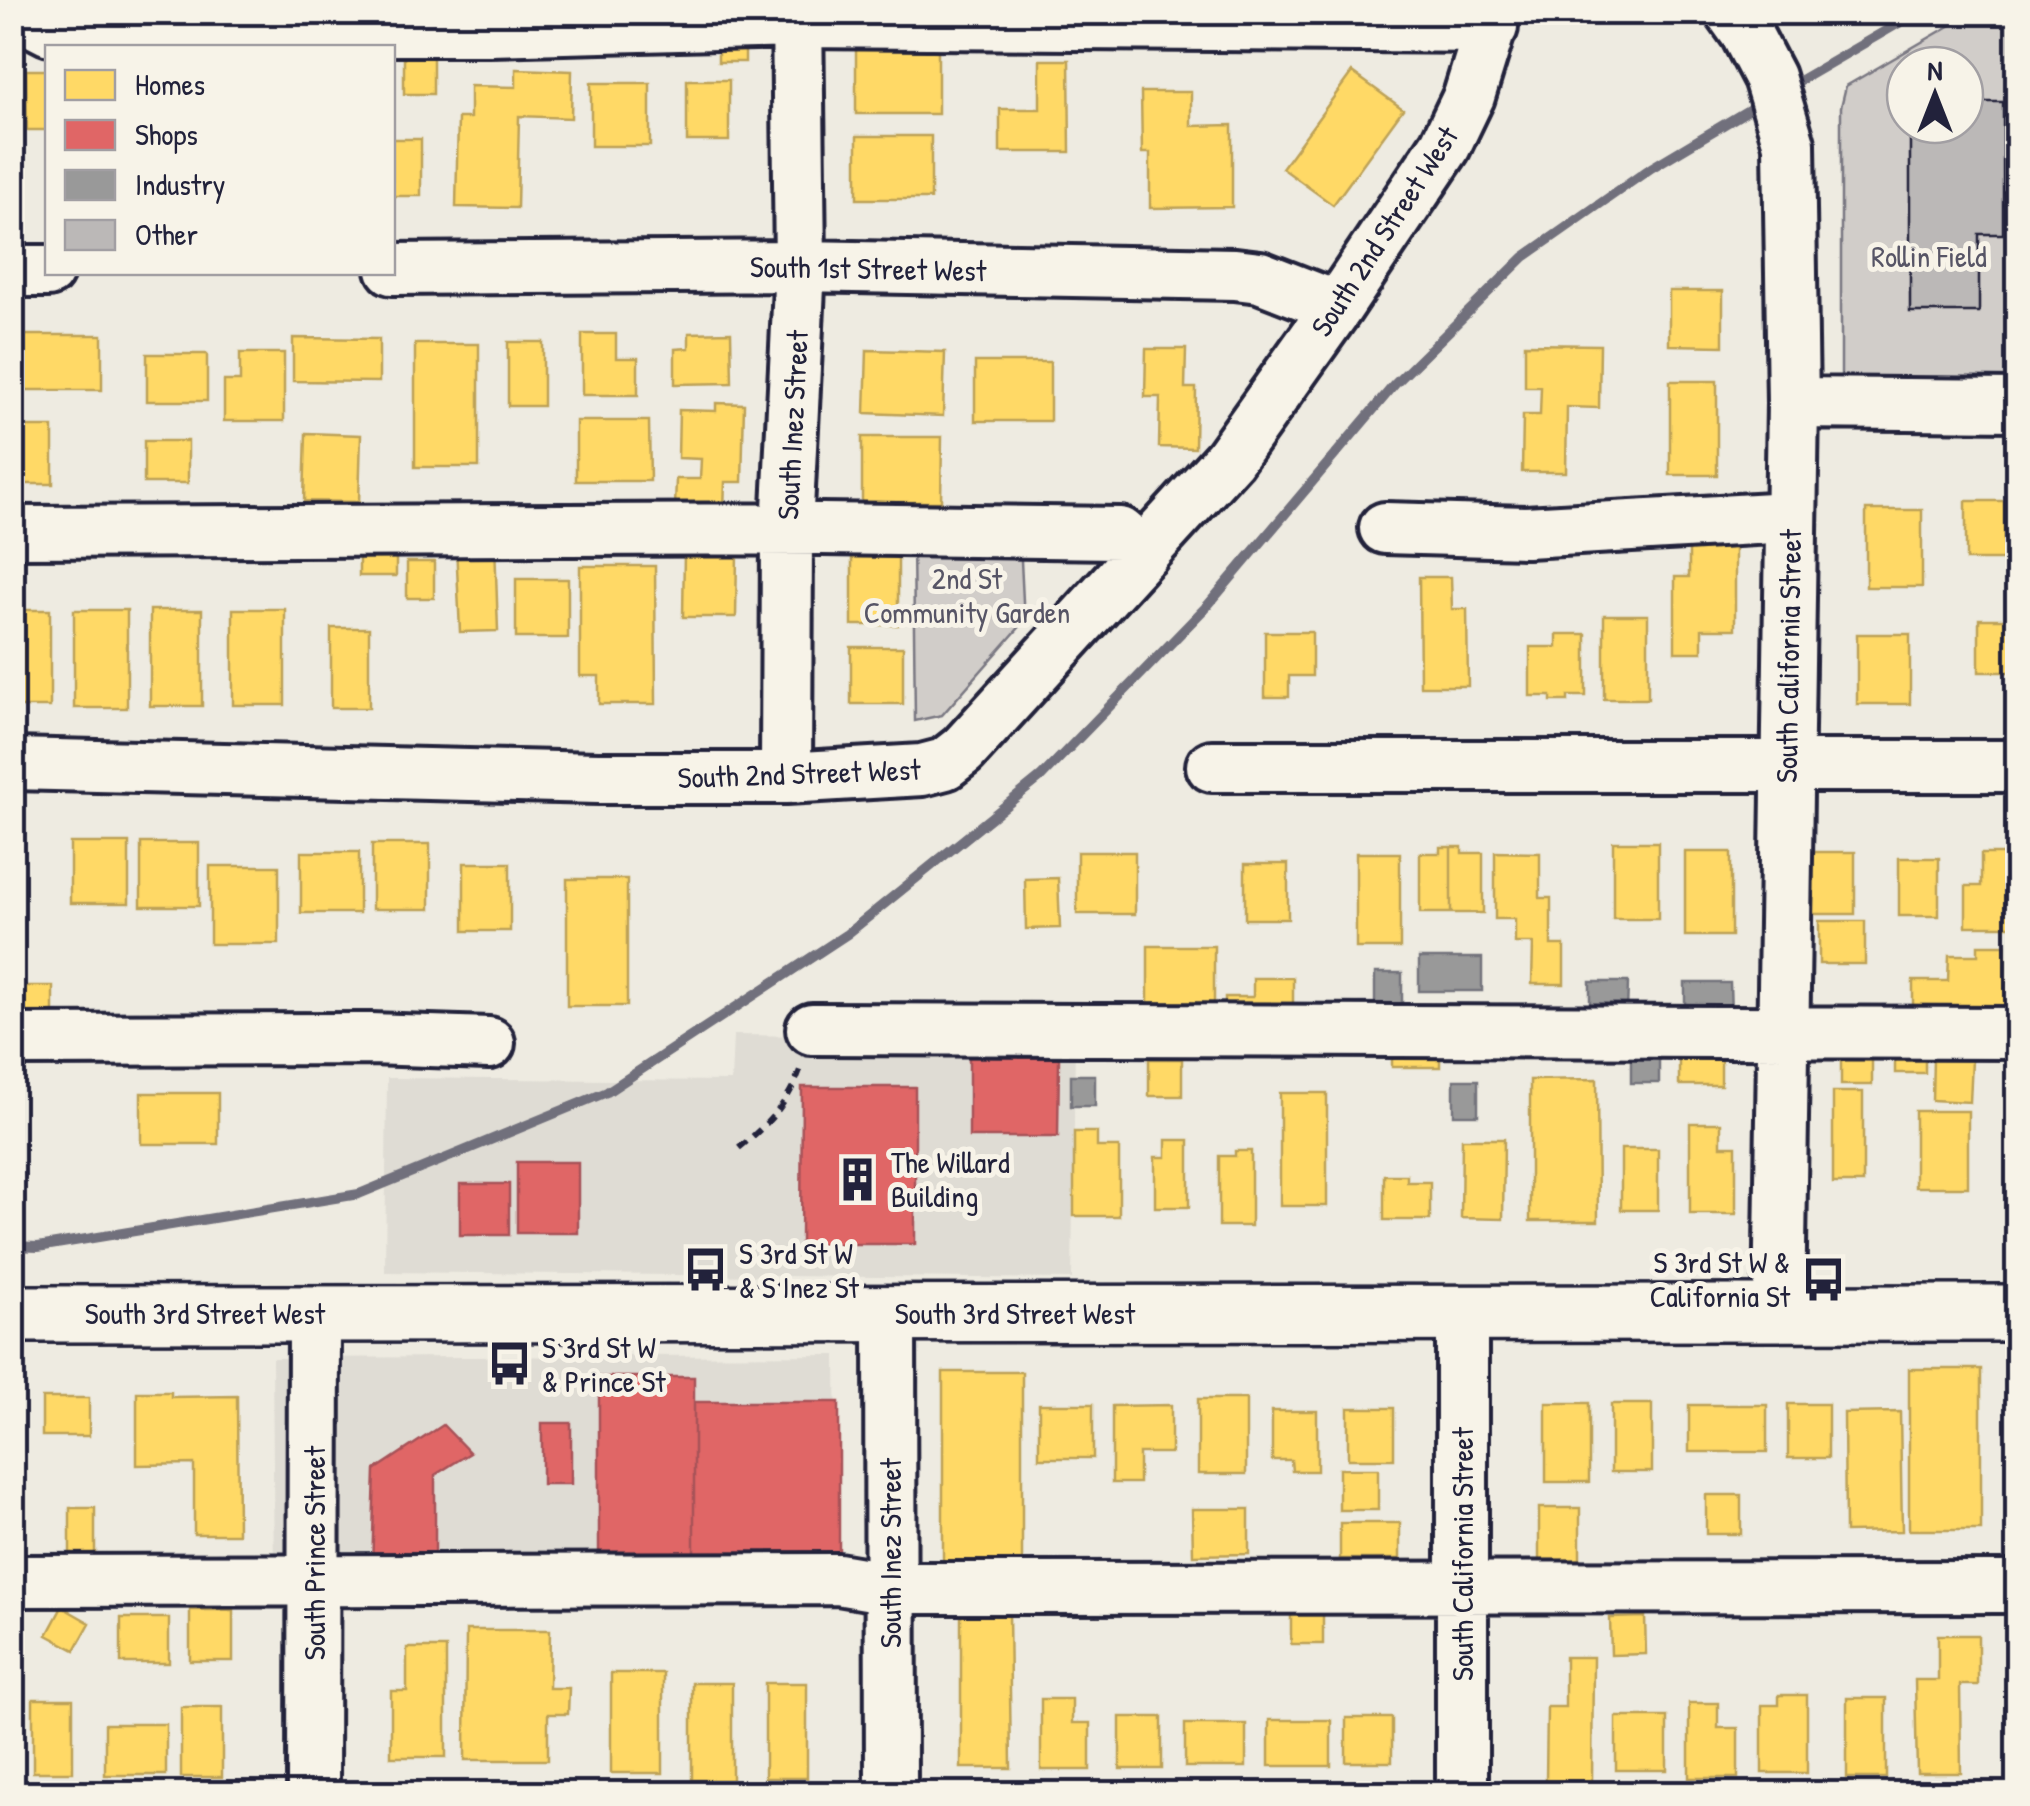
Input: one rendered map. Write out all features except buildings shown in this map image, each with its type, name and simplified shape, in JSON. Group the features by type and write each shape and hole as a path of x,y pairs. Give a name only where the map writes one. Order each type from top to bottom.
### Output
{"main road":[{"name":"South 3rd Street West","path":"12,1314 2018,1313"}],"street":[{"path":"15,12 50,30 490,30 797,17 1494,20"},
{"name":"South California Street","path":"1731,12 1769,77 1789,144 1793,403 1779,1313"},
{"name":"South Inez Street","path":"786,778 787,530 800,266 797,17"},
{"name":"South 2nd Street West","path":"12,764 598,778 786,778 922,770 945,764 1229,459 1338,307 1445,146 1468,96 1494,20"},
{"name":"South 1st Street West","path":"395,269 800,266 1236,274 1260,277 1338,307"},
{"path":"12,271 45,271"},
{"path":"1793,403 2018,405"},
{"path":"1385,528 1526,532 1790,517"},
{"path":"12,532 1120,533 1144,553"},
{"path":"1212,766 2018,766"},
{"path":"812,1030 2018,1033"},
{"path":"12,1040 370,1039 490,1043"},
{"name":"South Prince Street","path":"313,1794 314,1312"},
{"name":"South Inez Street","path":"890,1312 891,1794"},
{"name":"South California Street","path":"1462,1314 1462,1794"},
{"path":"12,1581 838,1579 890,1588 2018,1586"}],"path":[{"path":"738,1148 772,1120 794,1088 812,1030"}],"shaded area":[{"path":"733,1035 1075,1039 1072,1279 385,1272 387,1078 731,1081"},
{"path":"836,1355 838,1579 274,1582 272,1358"}],"green space":[{"name":"Rollin Field","path":"1972,13 2017,13 2017,387 1841,387 1841,107 1846,86 1885,63 1885,145 1985,145 1985,45 1917,45"},
{"name":"2nd St Community Garden","path":"913,540 1020,540 1024,622 942,715 915,721"}],"waterway":[{"path":"1799,81 1918,12"},
{"path":"12,1246 38,1247 359,1194 607,1092 847,934 1041,777 1208,605 1395,384 1524,257 1651,168 1750,109"}],"place":[{"name":"The Willard Building","path":"858,1179"},
{"name":"S 3rd St W & S Inez St","path":"706,1270"},
{"name":"S 3rd St W & California St","path":"1823,1279"},
{"name":"S 3rd St W & Prince St","path":"509,1364"}]}
